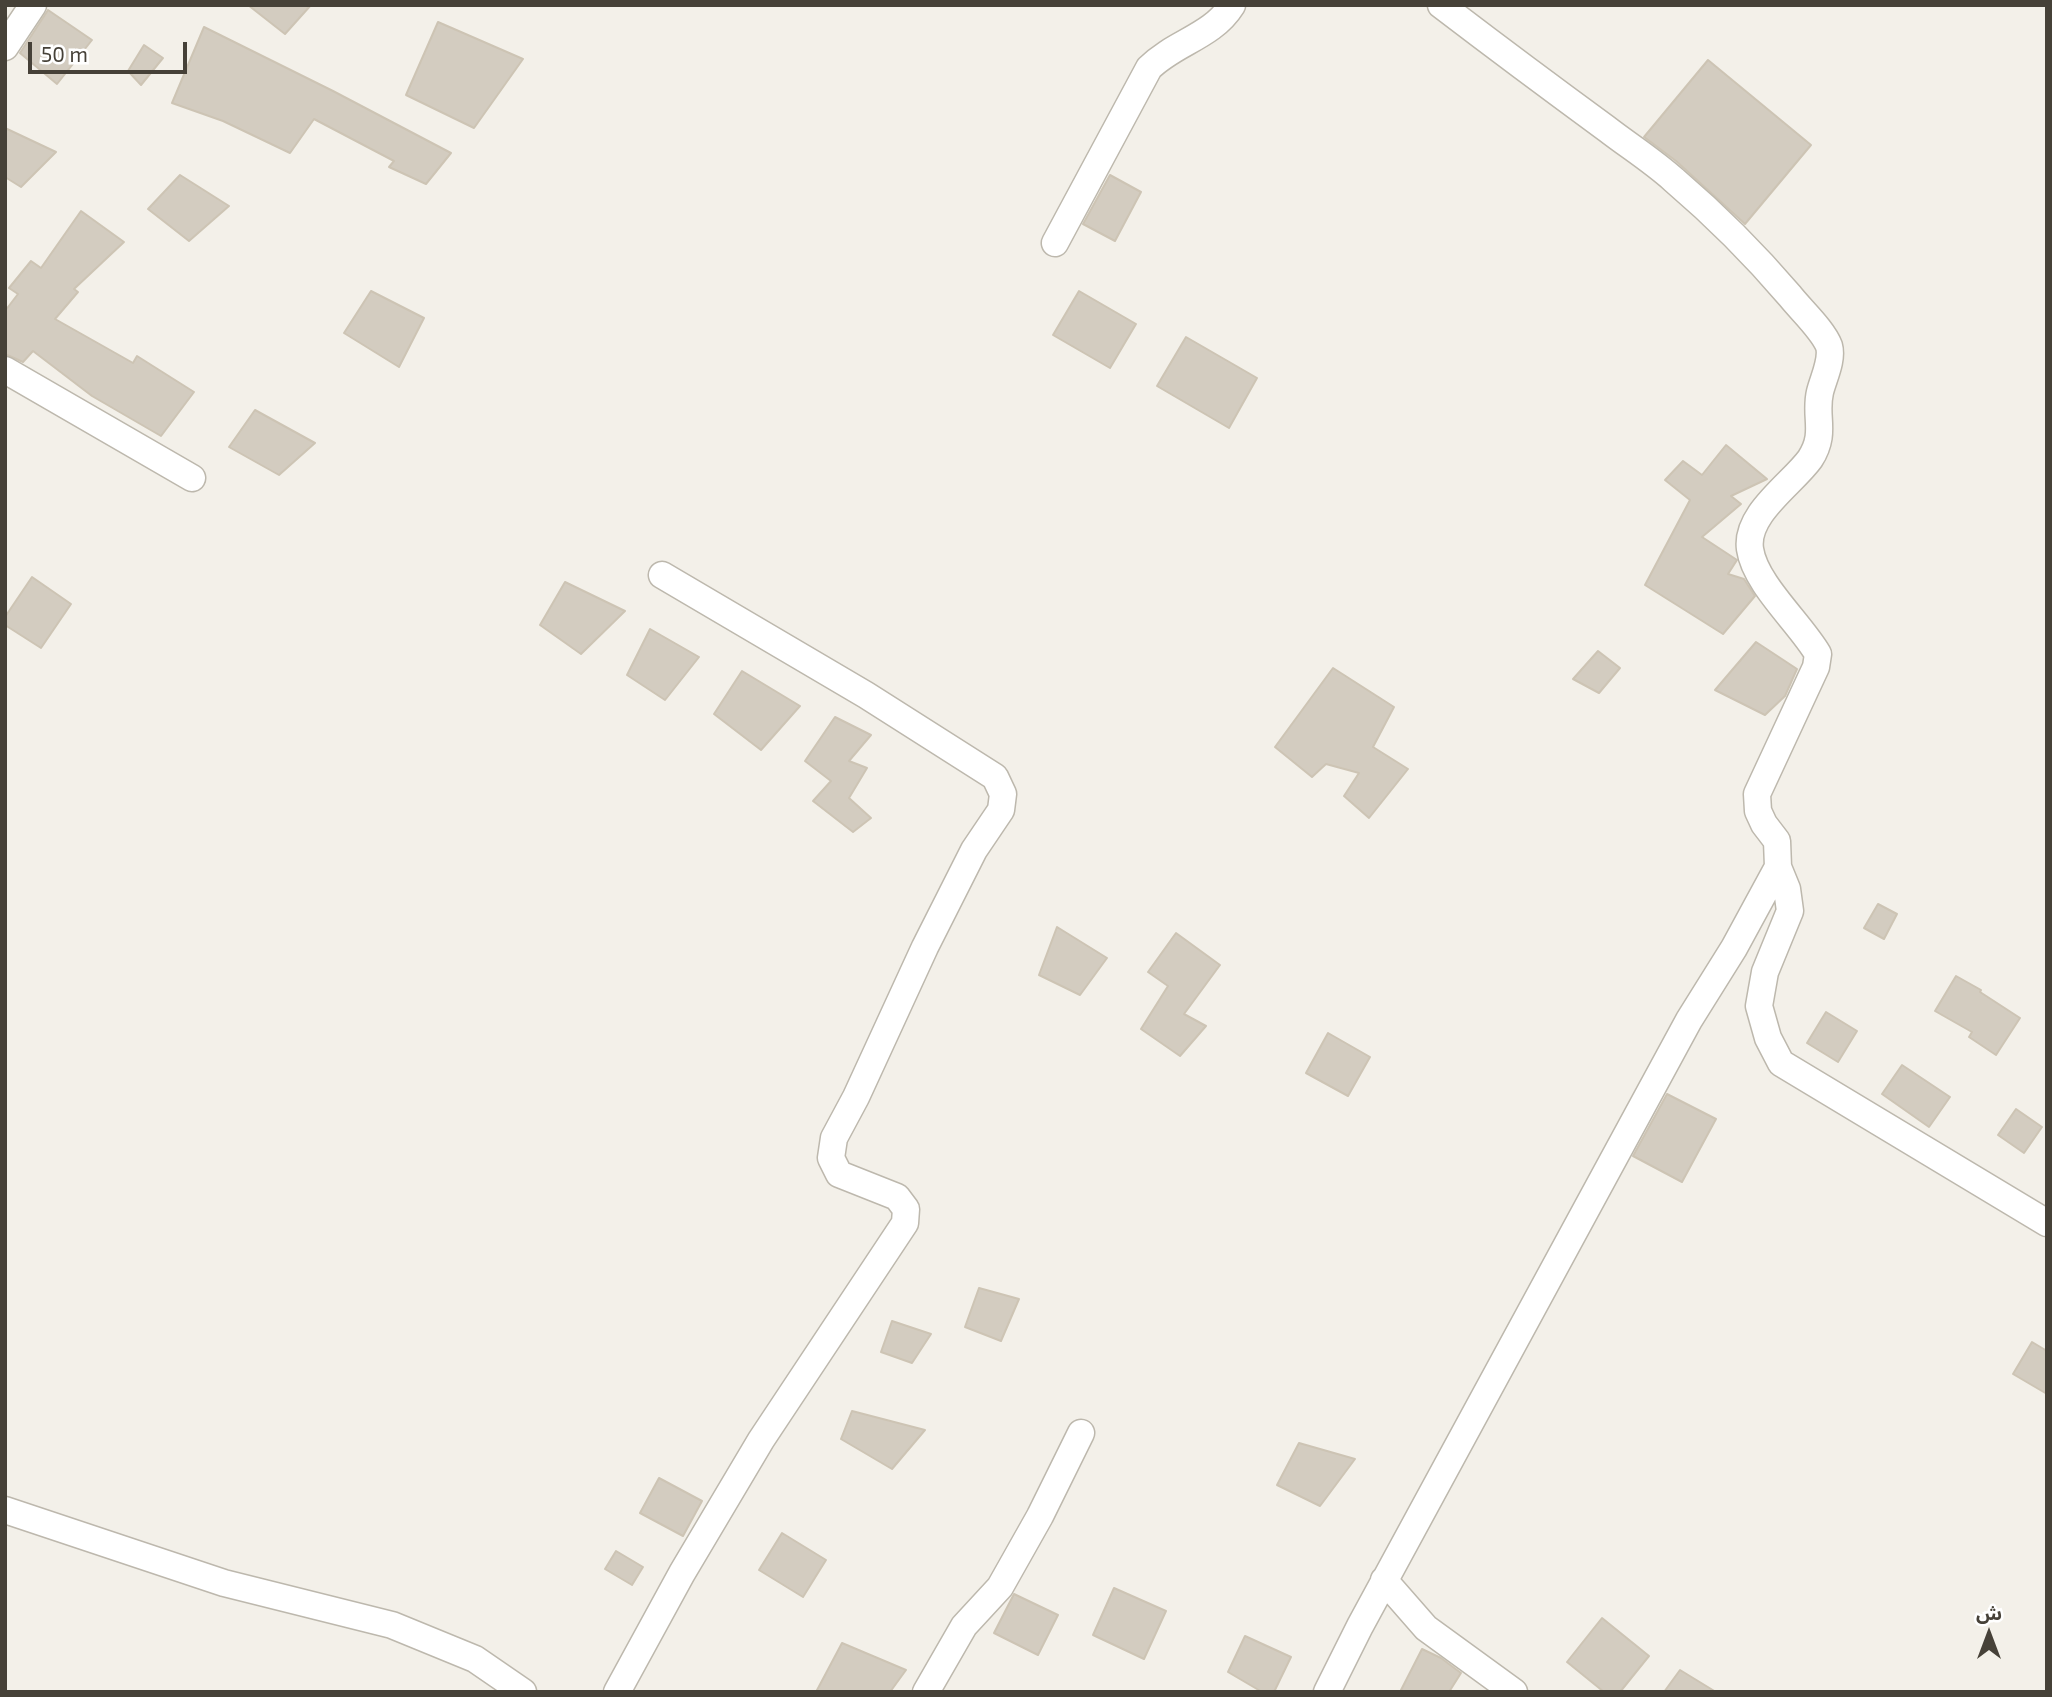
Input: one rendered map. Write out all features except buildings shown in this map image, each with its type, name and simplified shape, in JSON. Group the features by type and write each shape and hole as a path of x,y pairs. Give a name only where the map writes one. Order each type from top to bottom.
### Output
{"street":[{"path":"5,47 33,5"},
{"path":"1055,243 1149,68 1170,50 1208,32 1223,19 1232,5"},
{"path":"1441,5 1674,179 1782,287 1830,348 1819,396 1821,426 1818,442 1810,458 1762,513 1752,530 1749,546 1753,564 1777,602 1807,636 1818,654 1816,667 1757,794 1758,811 1777,841 1778,867 1787,890 1790,911 1765,972 1759,1006 1768,1038 1781,1063 2047,1223"},
{"path":"5,370 192,478"},
{"path":"617,1692 682,1573 761,1440 905,1223 906,1209 897,1197 839,1174 831,1158 834,1138 967,862 1001,810 1003,794 995,777 866,695 662,575"},
{"path":"1327,1692 1384,1580 1689,1020 1734,948 1778,867"},
{"path":"926,1692 964,1626 1000,1587 1040,1516 1081,1433"},
{"path":"5,1510 224,1583 392,1625 475,1659 523,1692"},
{"path":"1384,1580 1426,1628 1514,1692"}]}
